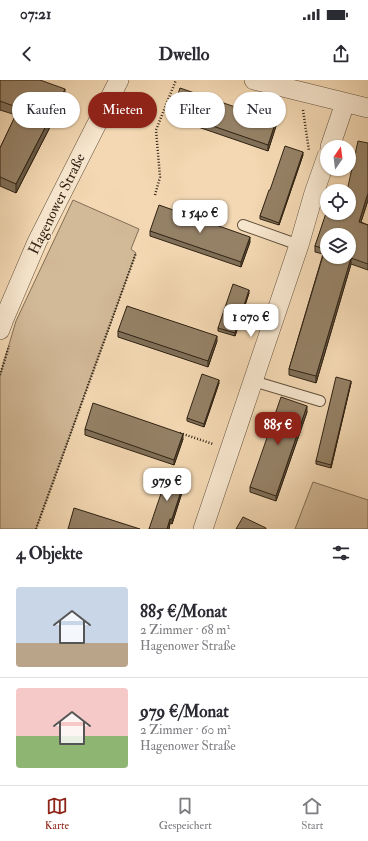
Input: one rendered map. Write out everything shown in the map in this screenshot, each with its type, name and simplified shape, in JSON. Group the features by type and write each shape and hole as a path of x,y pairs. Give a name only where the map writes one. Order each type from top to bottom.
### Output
{"street":[{"name":"Hagenower Straße","path":"1,322 37,242 120,80"},
{"path":"254,80 368,108"},
{"path":"332,140 345,103"},
{"path":"204,529 299,244 314,193 318,155"}],"lane":[{"path":"242,225 299,244"},
{"path":"253,381 320,402"}],"path":[{"path":"155,195 160,177 156,130 176,80"},
{"path":"301,92 318,155"},
{"path":"36,529 136,253"},
{"path":"177,433 230,450"}],"shaded area":[{"path":"73,200 139,229 131,249 136,253 36,529 0,529 0,375 16,321"},
{"path":"313,482 368,500 368,529 295,529"}],"building":[{"path":"0,80 40,80 65,89 63,92 12,92 12,105 0,101"},
{"path":"180,88 192,92 179,92"},
{"path":"225,103 233,106 233,128 274,128 268,145 219,128 225,128"},
{"path":"12,123 12,128 45,128 16,184 0,177 0,148"},
{"path":"358,141 368,143 368,193 359,222 368,225 368,264 356,260 356,228 321,228 324,220 356,220 356,184 349,184 350,176 356,176 356,150"},
{"path":"285,146 303,152 279,223 260,216"},
{"path":"159,205 250,237 241,262 150,231"},
{"path":"320,231 320,248 315,246"},
{"path":"320,264 349,264 316,376 289,369"},
{"path":"233,284 249,290 235,333 218,328"},
{"path":"127,306 217,336 208,361 118,331"},
{"path":"202,374 219,380 204,424 187,418"},
{"path":"336,377 351,381 331,465 316,461"},
{"path":"281,397 307,406 276,496 250,487"},
{"path":"93,403 183,434 174,460 85,429"},
{"path":"168,473 185,479 172,519 170,519 167,529 149,529"},
{"path":"74,508 140,529 68,529"},
{"path":"243,517 266,528 266,529 236,529"}]}
